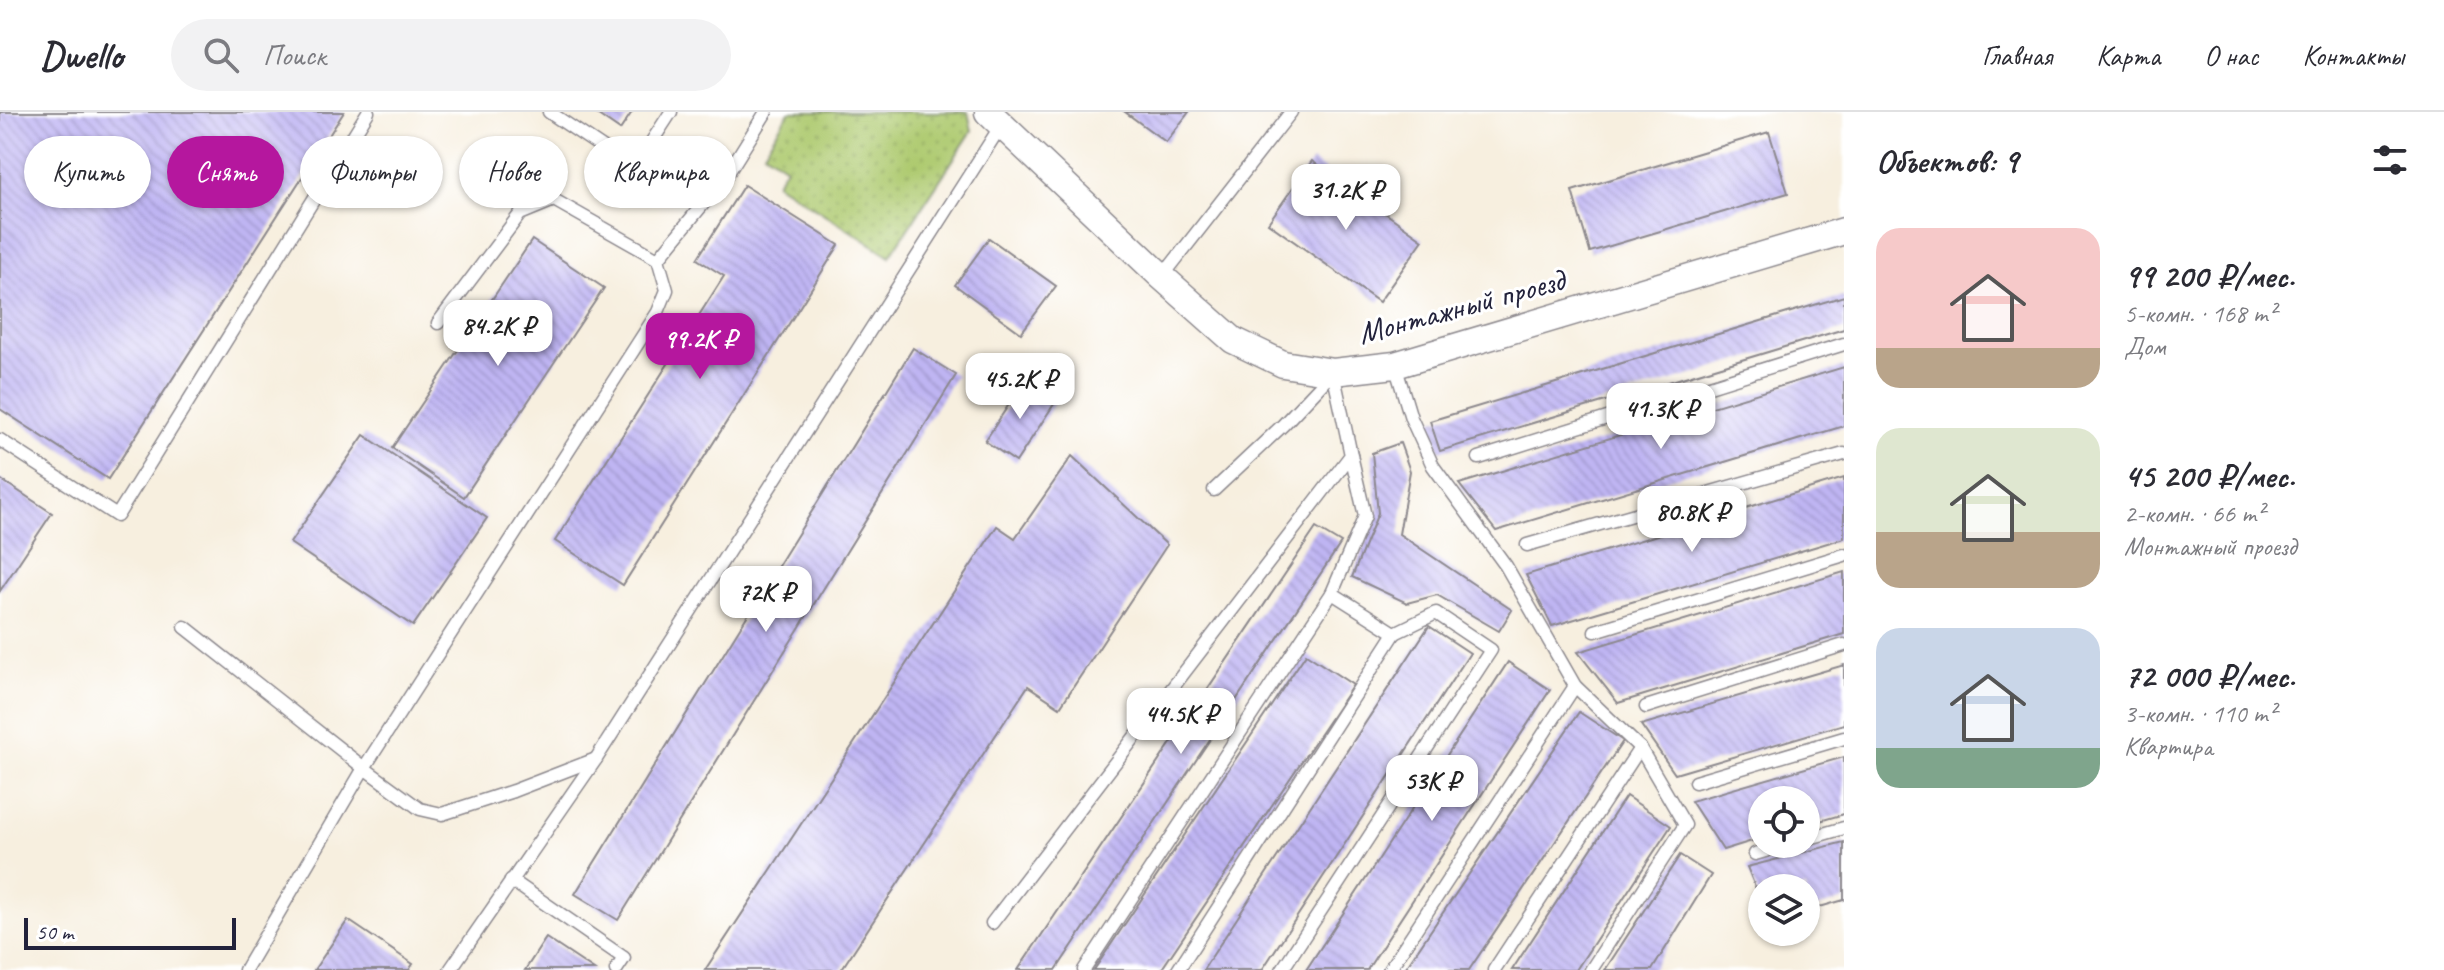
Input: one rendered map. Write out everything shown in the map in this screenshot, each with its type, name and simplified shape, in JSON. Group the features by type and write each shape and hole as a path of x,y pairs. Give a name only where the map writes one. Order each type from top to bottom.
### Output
{"street":[{"name":"Монтажный проезд","path":"995,118 1233,340 1283,364 1333,372 1395,365 1844,231"}],"lane":[{"path":"0,440 117,516 368,112"},
{"path":"549,112 634,169 671,112"},
{"path":"658,259 726,176 766,112"},
{"path":"1162,277 1291,112"},
{"path":"450,970 596,759 995,118"},
{"path":"245,970 364,768 658,312 667,290 658,259 554,200 520,214 438,323"},
{"path":"1479,458 1844,344"},
{"path":"1395,365 1411,418 1433,466 1506,566 1575,686 1640,748 1685,825 1591,970"},
{"path":"1084,970 1332,593 1365,516 1333,372"},
{"path":"1214,490 1283,425 1333,372"},
{"path":"1527,545 1844,454"},
{"path":"992,923 1351,455"},
{"path":"1595,631 1844,555"},
{"path":"1332,593 1395,633"},
{"path":"1178,970 1395,633 1436,613 1491,650 1282,970"},
{"path":"185,627 420,809 442,814 596,759"},
{"path":"1646,707 1844,645"},
{"path":"1389,970 1575,686"},
{"path":"1695,782 1844,738"},
{"path":"1494,970 1640,748"},
{"path":"1820,835 1844,828"},
{"path":"511,880 624,958 616,970"}],"green space":[{"path":"789,112 968,112 972,131 890,256 776,183 786,167 764,152"}],"building":[{"path":"0,112 344,112 329,136 300,136 300,180 284,205 284,136 167,136 167,208 282,208 108,479 0,409"},
{"path":"594,112 632,112 620,130"},
{"path":"1125,112 1189,112 1166,142"},
{"path":"1769,132 1788,193 1590,252 1572,191"},
{"path":"1312,161 1423,240 1379,302 1268,223"},
{"path":"744,185 839,245 623,585 555,541 724,276 697,259 729,208 736,208 736,198"},
{"path":"989,238 1056,286 1021,333 955,285"},
{"path":"532,240 604,288 464,497 392,448"},
{"path":"1844,296 1844,329 1440,451 1430,421"},
{"path":"913,348 956,375 618,920 575,894"},
{"path":"1844,367 1844,426 1496,531 1459,484"},
{"path":"1025,380 1056,401 1016,462 985,441"},
{"path":"364,435 487,518 413,626 290,543"},
{"path":"1400,443 1410,471 1399,534 1512,610 1499,631 1437,595 1407,603 1352,577 1378,513 1372,453"},
{"path":"1072,456 1167,545 1060,707 1028,686 841,970 705,970 997,526 1015,538"},
{"path":"1844,478 1844,538 1552,626 1526,575"},
{"path":"0,479 52,513 0,591"},
{"path":"1316,528 1341,543 1056,970 1018,970"},
{"path":"1844,572 1844,634 1618,703 1578,652"},
{"path":"1429,626 1470,653 1262,970 1203,970"},
{"path":"1306,654 1353,685 1161,970 1094,970"},
{"path":"1508,662 1550,690 1367,970 1306,970"},
{"path":"1844,665 1844,724 1675,774 1641,725"},
{"path":"1579,712 1623,741 1469,970 1404,970"},
{"path":"1844,757 1844,814 1820,821 1820,786 1748,786 1748,842 1723,850 1691,801"},
{"path":"1626,796 1671,826 1576,970 1512,970"},
{"path":"1844,842 1844,900 1820,907 1820,874 1750,874 1747,867 1782,858 1820,858 1820,848"},
{"path":"1680,855 1711,875 1652,970 1605,970"},
{"path":"348,920 413,964 409,970 314,970"},
{"path":"546,938 594,970 525,970"}]}
